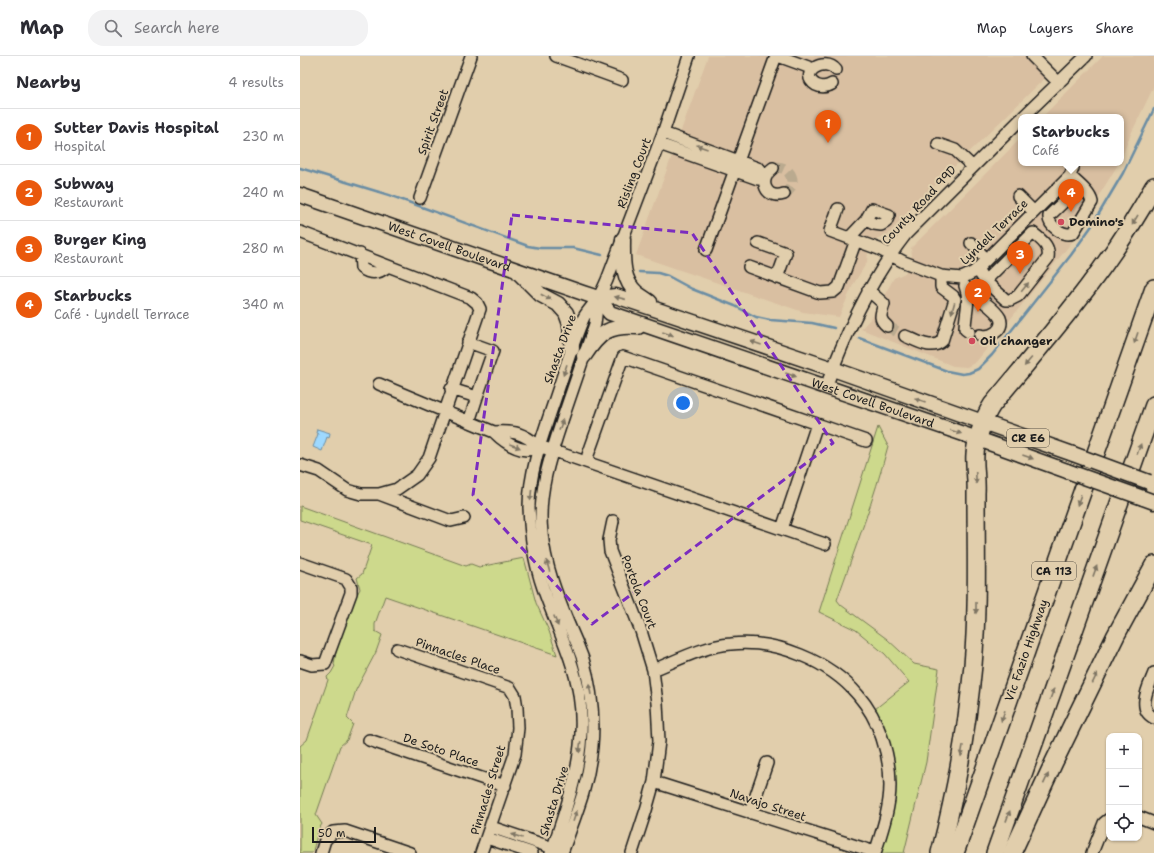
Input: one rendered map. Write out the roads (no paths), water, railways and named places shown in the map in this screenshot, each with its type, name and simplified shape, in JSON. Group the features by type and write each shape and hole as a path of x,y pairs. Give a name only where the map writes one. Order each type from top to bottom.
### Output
{"highway":[{"path":"940,853 949,816 962,748 973,666 976,610 975,453 978,439 992,405 1083,296 1128,232 1154,186"},
{"name":"Vic Fazio Highway","path":"955,853 1154,288"},
{"name":"CA 113","path":"995,853 1154,405"},
{"path":"1012,853 1054,762 1116,635 1154,564"}],"main road":[{"name":"West Covell Boulevard","path":"300,195 598,298 616,296 660,310 833,369 1152,483"},
{"path":"623,239 624,269 629,284 636,293 660,310"},
{"path":"518,271 541,295 558,304 566,313 578,352 594,342 605,332 628,326 651,328"},
{"name":"West Covell Boulevard","path":"598,298 610,313 978,439 1148,500"}],"street":[{"name":"Spirit Street","path":"420,198 471,56"},
{"path":"556,56 575,59 622,80"},
{"name":"Risling Court","path":"598,298 623,239 659,144 689,56"},
{"path":"706,250 777,56 811,68"},
{"path":"1032,56 1059,83"},
{"name":"County Road 99D","path":"1029,114 1086,56"},
{"path":"832,84 823,87 815,84 810,77 811,68 816,62 824,60 832,64 836,70"},
{"name":"County Road 99D","path":"826,387 868,290 890,255 906,234 972,167 1018,124"},
{"path":"663,133 737,166 758,179 773,168"},
{"path":"659,144 737,166"},
{"path":"938,144 955,150 972,167"},
{"path":"1073,166 1070,176 1080,186"},
{"path":"764,176 765,186 771,193 780,195 784,194"},
{"name":"Lyndell Terrace","path":"838,209 830,231 879,249 904,262 941,276 962,278 977,269 1070,176"},
{"path":"1018,196 1034,212"},
{"path":"749,267 820,293 833,292 839,287 853,239 866,220"},
{"path":"300,232 471,298 477,303 480,309 429,458 417,475 397,489 379,494 361,494 347,490 319,471 300,465"},
{"path":"1013,232 1024,242"},
{"path":"977,269 984,281 1006,300 1015,299 1048,258 1049,253 1047,245 1033,233 984,281"},
{"path":"758,243 786,253 778,278"},
{"path":"971,243 986,259"},
{"path":"905,336 929,346 938,345 942,341 955,299 940,285 941,276"},
{"path":"962,278 968,292 965,329 969,332"},
{"path":"868,290 884,304 880,315 881,319 887,326"},
{"path":"968,292 974,294 998,315 1000,320 1000,325 993,335 980,335"},
{"name":"Shasta Drive","path":"559,852 578,764 581,739 581,712 574,670 543,588 535,562 529,506 533,470 539,446 578,352 596,322 598,298"},
{"path":"468,342 493,351 469,422"},
{"name":"Shasta Drive","path":"559,852 583,793 589,768 593,724 592,702 589,681 582,658 557,595 546,556 542,532 541,504 546,473 578,352"},
{"path":"587,462 588,455 623,357 866,441"},
{"path":"379,384 494,432 504,441 514,446 528,450 539,446 825,544"},
{"path":"452,389 477,397"},
{"path":"782,529 816,424"},
{"path":"379,494 451,521 464,518"},
{"name":"Portola Court","path":"613,521 609,540 610,551 641,631 653,670 659,722 654,782 632,853"},
{"path":"300,563 346,579 351,587 351,593 325,664 312,665 300,661"},
{"path":"653,670 701,650 730,644 748,643 769,645 809,658 827,668 859,696 876,722 885,745 889,766 889,799 875,853"},
{"name":"Pinnacles Place","path":"397,649 510,688"},
{"path":"1154,673 1144,698 1146,709 1154,718"},
{"name":"Pinnacles Street","path":"482,853 515,754 518,728 517,708 515,696 510,688"},
{"name":"De Soto Place","path":"369,740 505,786"},
{"path":"750,813 767,763"},
{"name":"Navajo Street","path":"654,782 875,853"},
{"path":"1142,818 1154,823"},
{"path":"1092,853 1106,821"},
{"path":"491,827 559,852"},
{"path":"321,853 325,840 333,832 345,831 410,853"},
{"path":"487,838 532,853"}],"water":[{"path":"317,429 330,433 322,451 313,447 318,434 316,433"}],"waterway":[{"path":"859,338 947,371 962,374 978,369 992,355 1071,255 1091,227 1123,173 1154,109"},
{"path":"300,168 389,195 528,246 540,248 573,248 602,255"},
{"path":"639,272 658,273 668,276 692,289 735,306 756,317 770,320 812,323 834,328"}],"tunnel":[{"path":"773,168 779,167 784,169 791,176 791,185 789,190 784,194"},
{"path":"887,326 905,336"}],"place":[{"name":"Sutter Davis Hospital","path":"828,143"},
{"name":"Starbucks","path":"1071,212"},
{"name":"Domino's","path":"1061,222"},
{"name":"Burger King","path":"1020,274"},
{"name":"Subway","path":"978,312"},
{"name":"Oil changer","path":"972,341"}]}
